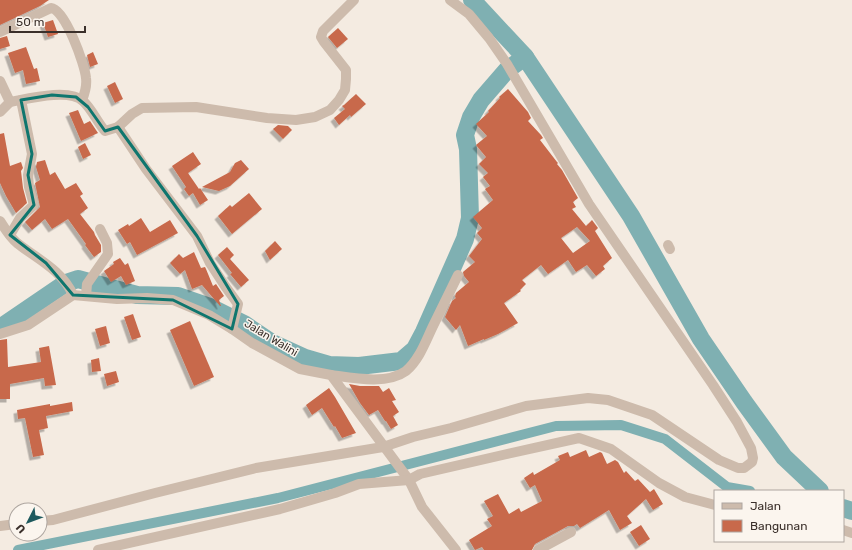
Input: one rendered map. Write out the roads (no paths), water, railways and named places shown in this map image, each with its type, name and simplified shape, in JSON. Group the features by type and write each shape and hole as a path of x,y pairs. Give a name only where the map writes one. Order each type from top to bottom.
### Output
{"street":[{"path":"0,112 10,102 52,95 76,97 82,100 105,131 118,127 132,114 142,108 196,107 267,118 296,120 315,117 330,110 339,100 344,90 346,79 346,70 321,37 323,31 354,0"},
{"path":"48,521 155,492 256,468 385,449 526,406 588,398 608,400 652,415 719,460 738,468 748,465 753,458 751,448 737,422 713,384 589,204 510,69 489,38 469,14 450,0"},
{"path":"0,32 51,8 57,10 74,39 84,66 86,92 82,100"},
{"path":"0,81 10,102"},
{"path":"10,235 20,218 34,205 29,187 28,175 32,154 21,100"},
{"path":"118,127 146,169 197,236 210,263 238,304 233,327"},
{"path":"0,221 17,243 46,263 69,288 28,325 0,334"},
{"path":"86,296 89,280 108,254 107,243 100,229"},
{"name":"Jalan Walini","path":"69,288 92,298 147,298 173,300 196,308 233,327 252,343 300,369 354,379 380,379 396,376 405,371 418,357 458,275"},
{"path":"331,375 408,479 422,507 456,550"},
{"path":"98,550 280,509 335,494 359,484 408,479 420,474 579,438 611,449 659,482 685,497 714,505"},
{"path":"538,550 571,532"}],"waterway":[{"path":"472,0 525,57"},
{"path":"0,328 66,283 78,279 137,295 178,296 210,307 244,324 272,343 305,358 329,365 359,366 401,361 415,349 424,332 465,239 470,218 468,149 465,135 471,117 481,100 507,70 525,57 631,216 701,339 784,457 819,490"},
{"path":"18,550 278,498 556,426 621,425 665,439 727,487 744,490"},
{"path":"844,508 852,511"}]}
